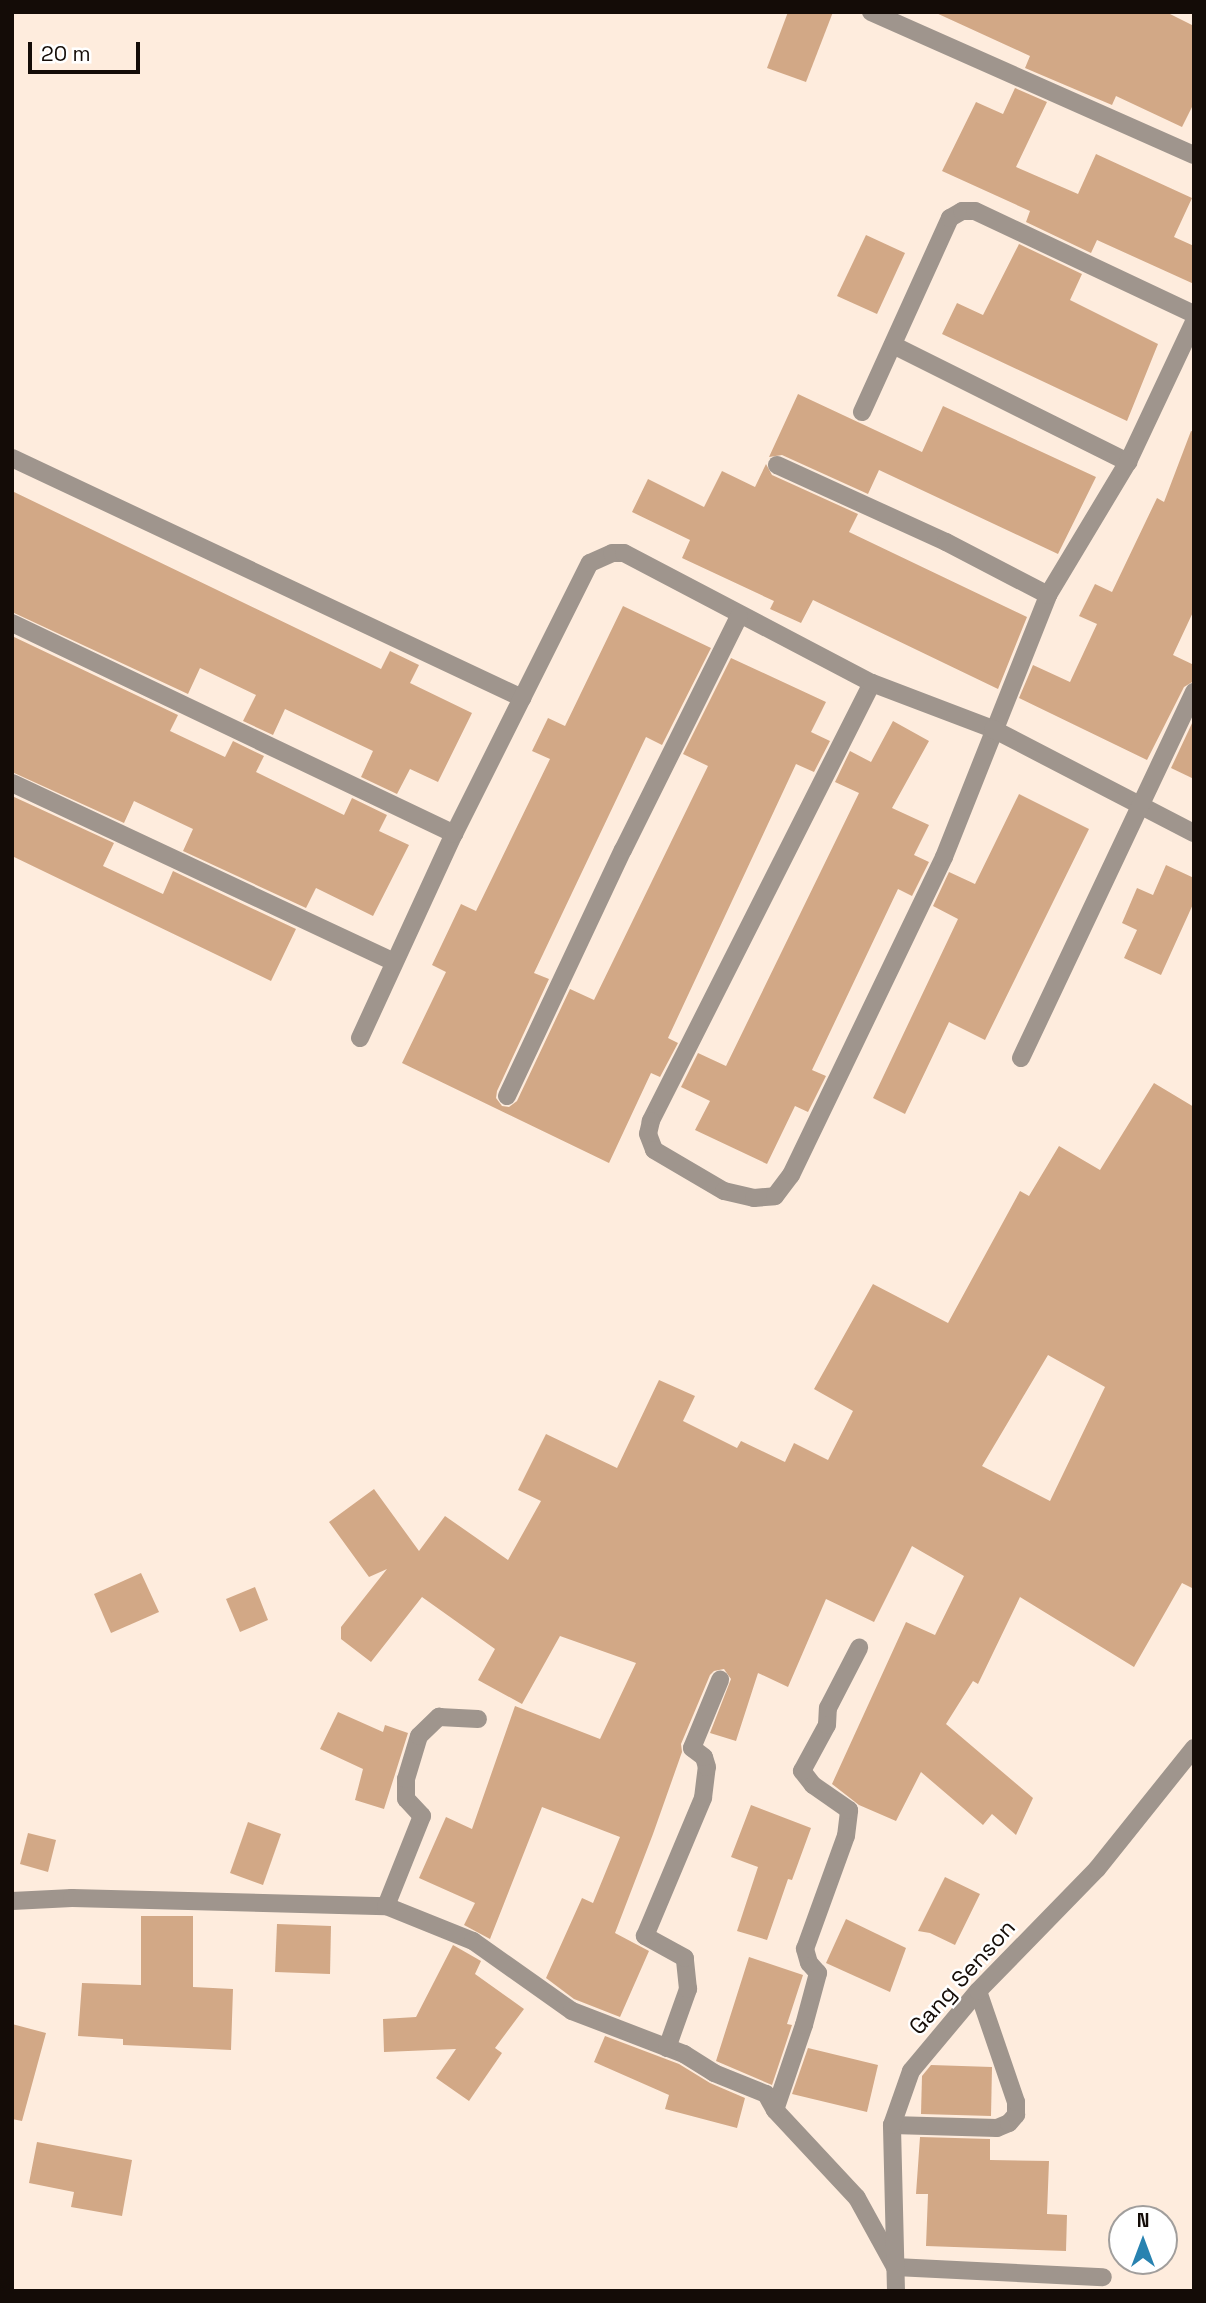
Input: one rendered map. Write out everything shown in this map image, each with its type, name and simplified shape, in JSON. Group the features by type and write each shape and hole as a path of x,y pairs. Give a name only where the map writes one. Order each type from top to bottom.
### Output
{"street":[{"path":"870,12 1194,155"},
{"path":"862,412 950,218 962,211 975,211 1194,314"},
{"path":"872,683 648,1134 654,1150 724,1191 754,1198 775,1196 791,1175 933,881 1048,595 1128,462 1194,322"},
{"path":"893,345 1128,462"},
{"path":"12,458 522,698"},
{"path":"777,465 946,542 1048,595"},
{"path":"360,1038 454,834 590,563 599,556 624,553 739,616 872,683 993,729 1194,833"},
{"path":"507,1096 623,850 739,616"},
{"path":"12,623 454,834"},
{"path":"1021,1058 1194,692"},
{"path":"12,783 394,961"},
{"path":"775,2110 804,2025 818,1973 809,1963 805,1949 845,1836 849,1810 813,1785 802,1771 827,1725 828,1708 859,1648"},
{"path":"667,2048 688,1989 685,1958 645,1936 703,1798 707,1767 704,1757 692,1748 720,1680"},
{"path":"386,1906 422,1816 406,1799 406,1779 419,1736 439,1717 478,1719"},
{"name":"Gang Senson","path":"896,2291 892,2125 911,2071 978,1991 1097,1869 1194,1748"},
{"path":"12,1901 72,1898 386,1906 472,1941 572,2011 667,2048 766,2094 775,2110 857,2198 895,2267 1103,2277"},
{"path":"892,2125 997,2129 1009,2123 1016,2115 1016,2102 978,1991"}],"building":[{"path":"788,12 833,12 806,82 767,68"},
{"path":"934,12 1166,12 1194,26 1194,103 1182,127 1116,96 1112,105 1025,68 1030,56"},
{"path":"1015,88 1047,102 1016,167 1078,194 1096,154 1192,198 1174,237 1194,246 1194,284 1097,240 1091,253 1026,222 1030,211 942,171 976,102 1003,114"},
{"path":"866,235 905,253 877,314 837,296"},
{"path":"1019,244 1082,274 1070,300 1158,344 1127,421 942,334 957,303 983,315"},
{"path":"798,394 922,452 943,406 1096,477 1058,554 879,470 868,494 782,455 769,457"},
{"path":"1191,431 1194,432 1194,610 1173,655 1194,665 1194,681 1184,687 1147,760 1019,698 1033,665 1070,682 1097,624 1079,616 1095,584 1112,592 1157,498 1164,502"},
{"path":"766,464 772,475 858,514 849,532 1027,617 998,689 813,600 801,623 770,609 774,601 682,558 690,540 632,512 648,479 704,507 722,471 755,487"},
{"path":"12,491 381,669 390,651 419,665 410,683 472,713 438,782 410,769 397,794 361,777 373,751 285,709 273,735 243,721 256,695 200,668 188,694 12,612"},
{"path":"623,606 711,648 662,745 646,737 534,973 549,979 497,1091 496,1098 502,1106 509,1107 517,1101 570,989 594,1000 708,766 683,754 731,658 826,702 811,732 830,741 814,772 796,764 668,1038 678,1043 660,1077 651,1073 609,1163 402,1063 446,972 432,965 461,904 476,911 550,759 532,751 548,718 565,726"},
{"path":"12,636 178,715 170,731 225,757 233,741 264,756 256,772 344,815 352,798 387,815 379,831 409,845 373,916 316,888 306,908 183,851 193,829 134,801 124,823 12,772"},
{"path":"1194,719 1194,779 1171,768"},
{"path":"893,721 929,741 892,808 929,825 914,855 929,862 912,896 898,889 812,1070 826,1076 808,1112 795,1106 767,1164 695,1130 710,1101 681,1087 698,1053 726,1066 859,793 835,782 850,751 871,762"},
{"path":"1019,794 1089,829 985,1040 949,1022 905,1114 873,1098 958,919 933,906 949,872 975,884"},
{"path":"12,796 114,843 103,866 163,894 173,871 296,929 271,981 12,856"},
{"path":"1166,865 1194,878 1194,902 1161,975 1124,958 1137,930 1122,923 1137,888 1153,895"},
{"path":"1154,1083 1194,1107 1194,1589 1182,1583 1134,1667 1020,1597 978,1684 973,1681 946,1724 1033,1798 1016,1835 992,1814 983,1825 921,1772 896,1821 859,1805 832,1784 906,1622 935,1635 964,1576 912,1546 874,1622 826,1599 788,1687 758,1673 736,1741 710,1733 731,1679 724,1669 714,1671 710,1675 681,1744 682,1752 615,1933 649,1951 620,2017 574,1999 546,1978 582,1898 593,1903 620,1837 542,1807 490,1939 464,1925 475,1903 419,1878 446,1817 472,1829 515,1706 600,1739 636,1663 560,1636 522,1704 478,1680 495,1649 422,1597 371,1662 341,1639 341,1627 387,1569 369,1577 329,1522 374,1489 419,1551 445,1516 508,1560 541,1501 518,1490 546,1434 617,1468 659,1380 695,1396 683,1421 737,1448 741,1441 785,1462 794,1443 828,1460 853,1411 814,1389 873,1284 948,1323 1020,1191 1029,1196 1059,1146 1100,1170","holes":["1048,1355 1105,1387 1050,1501 982,1466"]},
{"path":"141,1573 159,1612 111,1633 94,1594"},
{"path":"255,1587 268,1620 240,1632 226,1599"},
{"path":"338,1712 383,1732 385,1725 408,1733 384,1809 355,1800 363,1769 320,1749"},
{"path":"751,1805 811,1828 792,1880 788,1879 767,1940 737,1931 758,1867 731,1857"},
{"path":"248,1822 281,1834 263,1885 230,1873"},
{"path":"28,1833 56,1840 48,1872 20,1864"},
{"path":"945,1877 980,1894 955,1945 930,1933 918,1931"},
{"path":"141,1916 193,1916 193,1987 233,1989 231,2050 123,2045 123,2039 78,2036 82,1983 141,1985"},
{"path":"846,1919 906,1948 890,1992 826,1963"},
{"path":"277,1924 331,1926 330,1974 275,1972"},
{"path":"453,1945 481,1961 475,1974 524,2009 495,2048 502,2053 469,2101 436,2078 456,2049 384,2052 383,2019 416,2017"},
{"path":"749,1957 803,1975 787,2024 792,2025 772,2085 716,2061"},
{"path":"12,2024 46,2033 22,2121 12,2119"},
{"path":"605,2036 679,2064 710,2083 745,2098 737,2128 665,2109 669,2095 594,2062"},
{"path":"808,2048 878,2065 867,2112 792,2094"},
{"path":"931,2065 992,2067 991,2116 921,2114 922,2076"},
{"path":"920,2137 990,2139 990,2160 1049,2161 1047,2214 1067,2215 1066,2251 926,2246 928,2194 916,2194"},
{"path":"37,2142 132,2160 122,2216 71,2207 74,2192 29,2183"}]}
